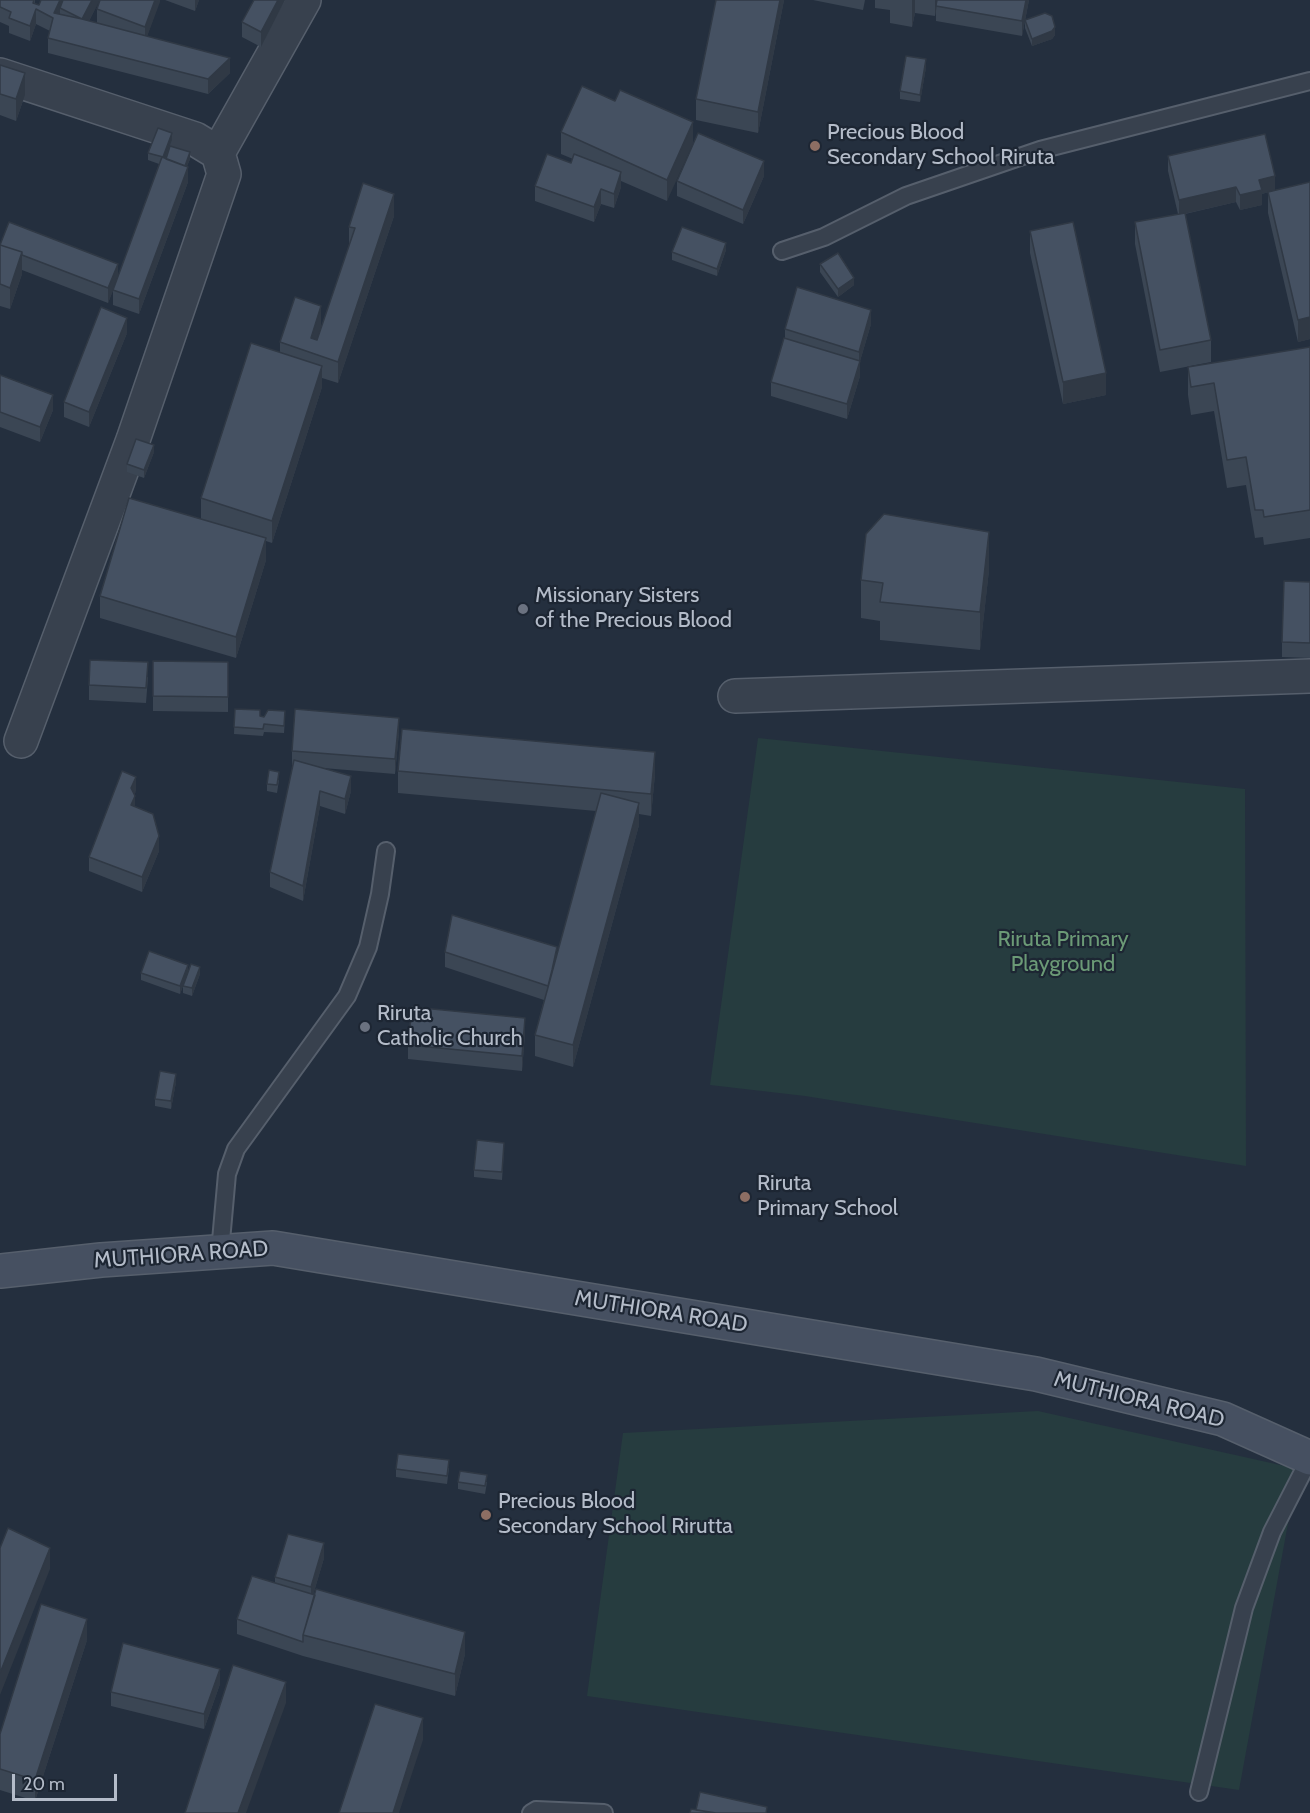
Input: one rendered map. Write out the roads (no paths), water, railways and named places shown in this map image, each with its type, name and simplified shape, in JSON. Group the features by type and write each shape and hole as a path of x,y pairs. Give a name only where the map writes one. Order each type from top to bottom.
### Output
{"street":[{"path":"218,153 304,0"},
{"path":"0,75 195,139 218,153 224,174 210,220 21,741"},
{"path":"735,696 1310,676"},
{"name":"MUTHIORA ROAD","path":"0,1271 273,1248 1035,1374 1223,1419 1310,1458"}],"lane":[{"path":"782,251 824,237 906,196 1040,150 1310,81"},
{"path":"220,1251 227,1174 236,1149 347,996 368,947 380,894 386,851"},
{"path":"1199,1792 1244,1608 1272,1532 1310,1458"},
{"path":"531,1813 536,1810 604,1813"}],"place":[{"name":"Precious Blood Secondary School Riruta","path":"815,146"},
{"name":"Missionary Sisters of the Precious Blood","path":"523,609"},
{"name":"Riruta Catholic Church","path":"365,1027"},
{"name":"Riruta Primary School","path":"745,1197"},
{"name":"Precious Blood Secondary School Rirutta","path":"486,1515"}],"park label":[{"name":"Riruta Primary Playground","path":"1063,952"}]}
